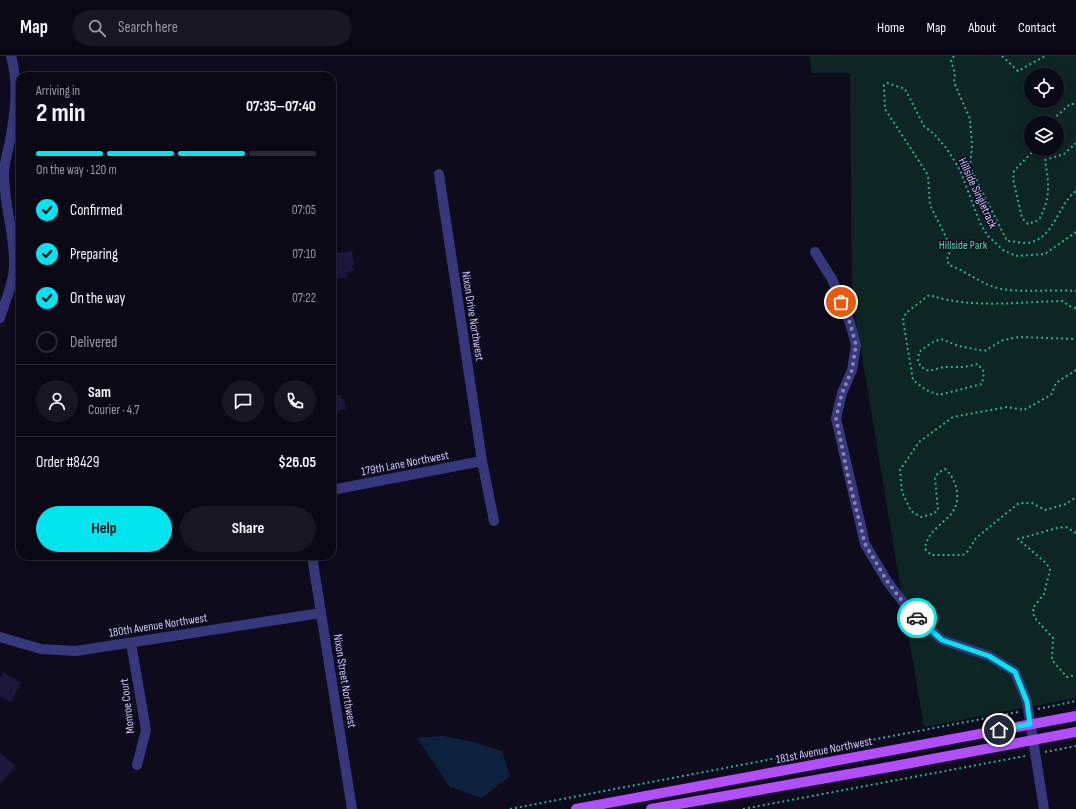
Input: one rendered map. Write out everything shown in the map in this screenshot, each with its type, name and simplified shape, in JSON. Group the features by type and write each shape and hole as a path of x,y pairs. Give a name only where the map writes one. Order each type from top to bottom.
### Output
{"main road":[{"name":"181st Avenue Northwest","path":"576,809 1076,716"},
{"path":"651,809 1076,732"}],"street":[{"path":"0,318 14,266 12,231 4,189 4,169 15,114 16,93 14,68 11,56"},
{"name":"Nixon Drive Northwest","path":"439,174 482,461 494,521"},
{"path":"815,252 832,279 850,323 856,345 852,370 842,393 836,418 865,544 887,581 909,610 942,640 989,656 1015,672 1027,702 1044,809"},
{"name":"179th Lane Northwest","path":"336,489 482,461"},
{"name":"Nixon Street Northwest","path":"313,560 352,809"},
{"name":"180th Avenue Northwest","path":"0,636 41,649 76,651 321,613"},
{"name":"Monroe Court","path":"131,643 146,730 137,765"}],"path":[{"name":"Hillside Singletrack","path":"954,56 951,60 955,74 954,82 970,119 972,146 970,167 1007,241 1026,243 1040,239 1054,224 1069,196 1076,191"},
{"path":"1002,56 1018,71 1045,56"},
{"name":"Hillside Singletrack","path":"1076,232 1045,254 1016,256 1003,250 988,236 980,223 960,170 947,149 935,135 924,126 905,90 887,83 884,85 885,109 928,175 930,205 946,237 950,251 947,259 949,265 980,281 1001,289 1039,292 1076,291"},
{"path":"1057,116 1070,104 1076,104"},
{"path":"1064,154 1076,143"},
{"path":"1028,156 1014,171 1013,179 1022,218 1028,224 1039,220 1046,206 1050,188 1045,160 1058,156"},
{"path":"1076,308 1069,306 1062,301 982,303 946,300 929,294 906,313 904,320 913,380 926,390 939,395 982,384 984,372 978,364 964,367 944,367 930,371 920,367 918,361 919,352 931,343 942,339 959,346 984,351 1004,340 1019,337 1076,339"},
{"path":"1076,370 1056,383 1051,394 1024,410 1007,407 954,417 919,442 900,470 902,492 911,510 921,517 933,514 938,510 935,478 938,473 945,469 950,472 955,483 958,498 955,510 948,519 933,529 926,539 925,549 931,555 963,555 968,552 976,538 1019,503 1032,503 1045,510 1066,504 1076,497"},
{"path":"1076,533 1066,527 1057,528 1018,539 1047,564 1050,570 1044,594 1034,608 1034,617 1053,638 1052,660 1067,677 1076,675"},
{"path":"510,809 1076,701"},
{"path":"1050,750 1076,746"},
{"path":"743,809 1020,757"}],"green space":[{"name":"Hillside Park","path":"809,56 1076,56 1076,698 924,727 852,297 850,73 812,73"}],"water":[{"path":"443,736 474,742 502,751 510,776 482,798 450,787 417,738"}],"building":[{"path":"352,251 354,265 352,265 354,271 347,272 348,277 336,279 336,253"},
{"path":"341,395 341,399 344,399 346,409 336,411 336,396"},
{"path":"3,672 21,683 11,702 0,696 0,677"},
{"path":"0,753 16,766 0,784"}],"way so far":[{"path":"841,302 850,323 856,345 852,370 842,393 836,418 848,476 865,544 887,581 917,618"}],"route":[{"path":"917,618 942,640 989,656 1015,672 1027,702 1030,724 999,730"}]}
